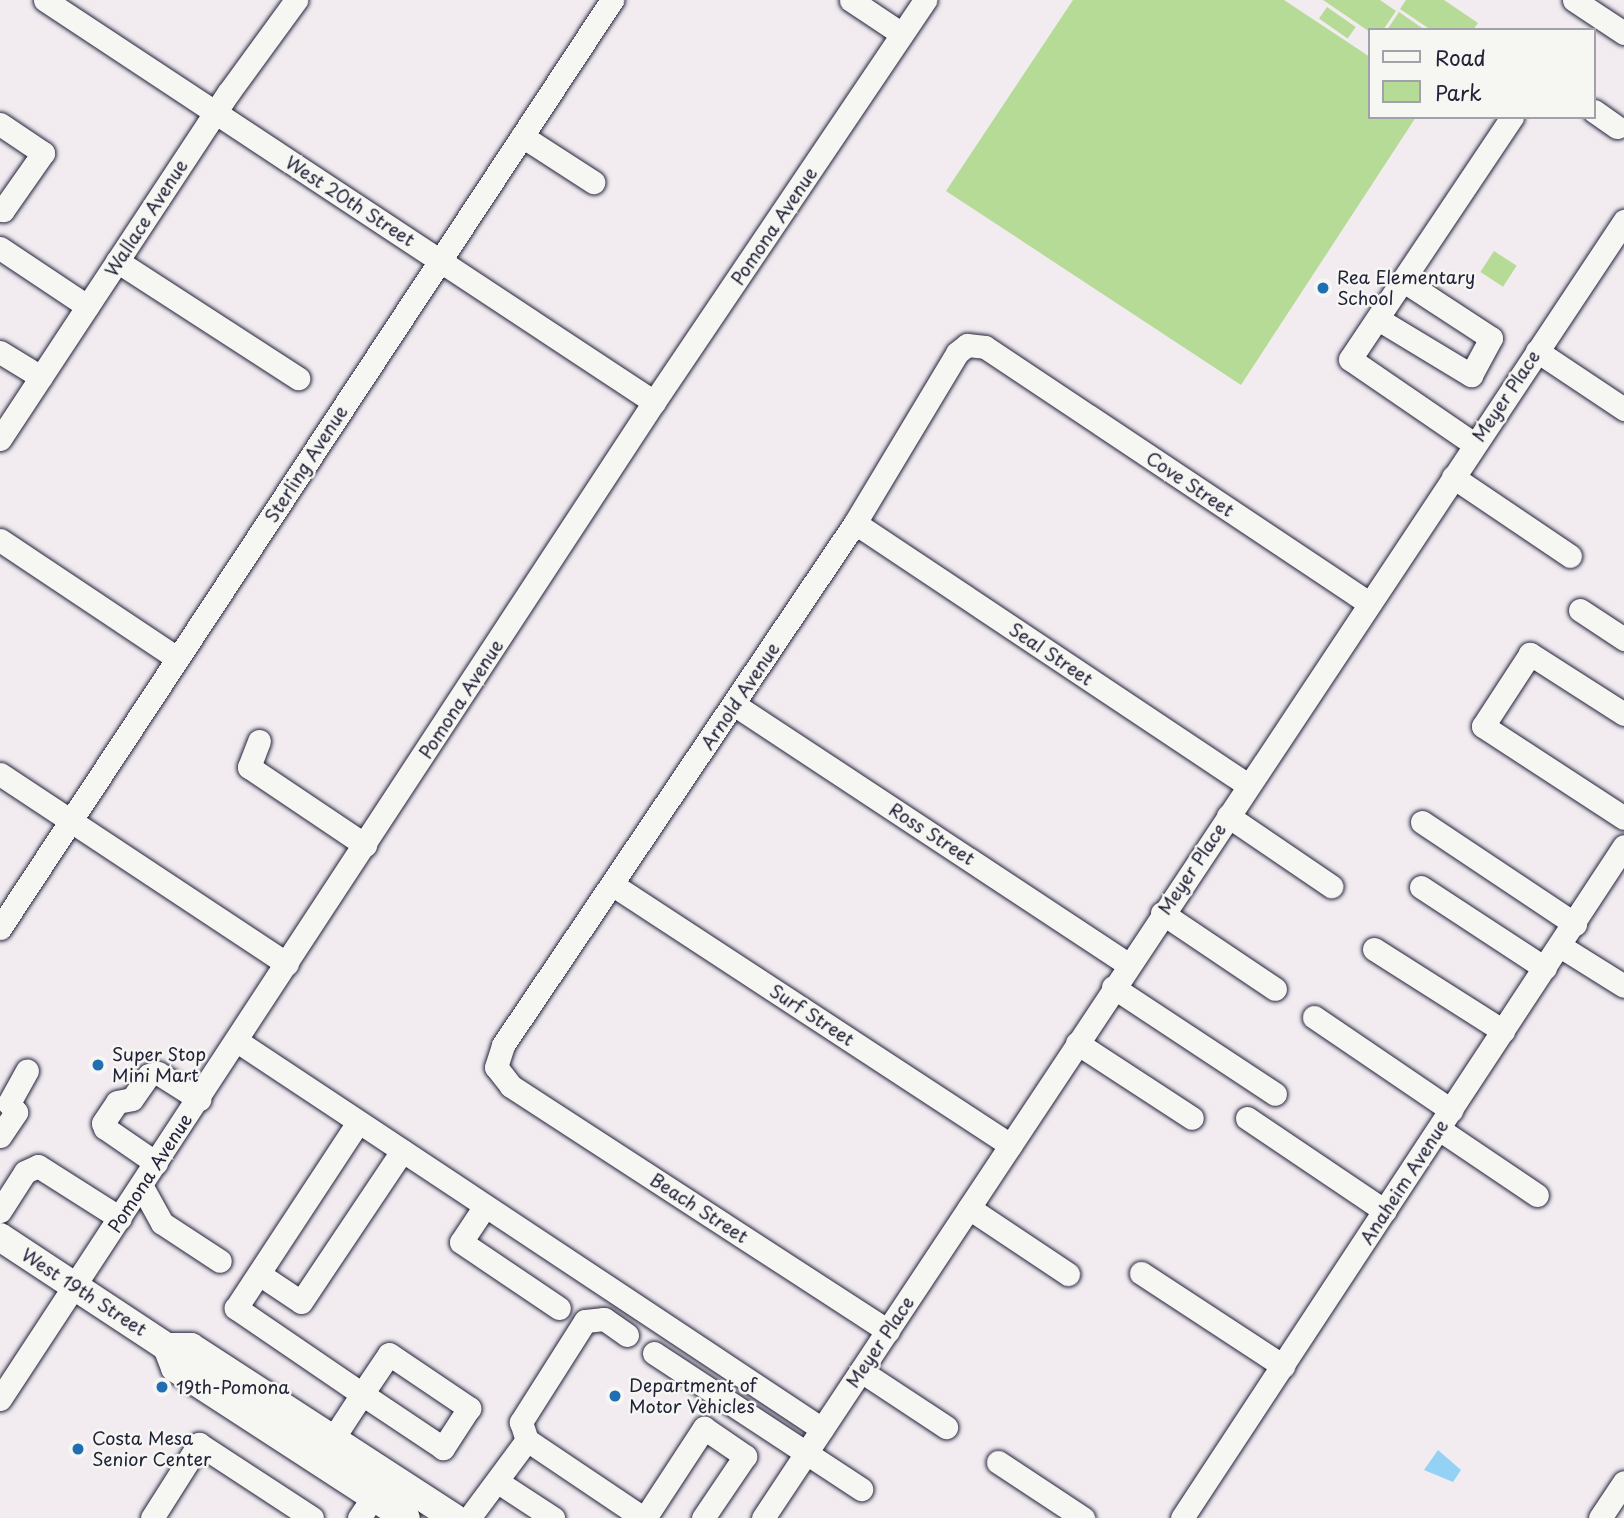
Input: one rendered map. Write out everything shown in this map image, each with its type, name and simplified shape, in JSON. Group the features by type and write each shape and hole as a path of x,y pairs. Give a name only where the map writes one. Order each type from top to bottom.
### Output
{"main road":[{"name":"West 19th Street","path":"0,1237 167,1346 191,1347 325,1450 373,1497 415,1512 454,1518"}],"street":[{"name":"West 20th Street","path":"45,0 654,402"},
{"name":"Wallace Avenue","path":"2,431 41,377 215,112 296,0"},
{"name":"Sterling Avenue","path":"0,928 612,0"},
{"path":"851,0 902,34"},
{"name":"Pomona Avenue","path":"0,1399 8,1372 76,1287 654,402 925,0"},
{"path":"1574,0 1624,33"},
{"path":"1596,112 1622,126"},
{"path":"1475,444 1350,359 1511,119"},
{"path":"0,124 43,153 3,210 0,208"},
{"path":"522,136 593,182"},
{"name":"Meyer Place","path":"763,1518 1128,964 1624,221"},
{"path":"0,248 88,306"},
{"path":"117,261 298,378"},
{"path":"1378,319 1471,376 1492,338 1404,281"},
{"name":"Arnold Avenue","path":"511,1086 496,1067 497,1056 855,523 957,353 977,343 1012,365"},
{"path":"1536,351 1624,409"},
{"path":"0,352 41,377"},
{"name":"Cove Street","path":"1012,365 1369,603"},
{"path":"1453,477 1570,556"},
{"name":"Seal Street","path":"855,523 1248,785"},
{"path":"0,540 177,658"},
{"path":"1580,610 1624,639"},
{"path":"1624,713 1530,654 1483,726 1624,818"},
{"name":"Ross Street","path":"735,705 1128,964"},
{"path":"260,741 249,767 365,845"},
{"path":"0,774 287,964"},
{"path":"1228,816 1331,886"},
{"path":"1422,822 1575,925"},
{"name":"Anaheim Avenue","path":"1182,1518 1575,925 1624,846"},
{"name":"Surf Street","path":"613,884 1010,1145"},
{"path":"1421,887 1545,968"},
{"path":"1162,913 1275,989"},
{"path":"1560,946 1624,986"},
{"path":"1374,949 1503,1031"},
{"path":"1113,987 1275,1094"},
{"path":"1314,1017 1537,1195"},
{"path":"237,1041 822,1429"},
{"path":"1077,1043 1192,1118"},
{"path":"0,1136 16,1112 9,1103 27,1072"},
{"path":"156,1163 105,1128 103,1123 117,1101 132,1099 149,1075 158,1073 199,1099"},
{"name":"Beach Street","path":"511,1086 888,1331"},
{"path":"1247,1118 1385,1211"},
{"path":"325,1450 362,1394 389,1354 469,1408 443,1448 362,1394 236,1308 358,1122"},
{"path":"258,1274 301,1302 402,1151"},
{"path":"0,1211 25,1172 38,1166 120,1218"},
{"path":"141,1185 162,1223 220,1261"},
{"path":"485,1206 461,1242 559,1308"},
{"path":"969,1208 1068,1274"},
{"path":"1141,1273 1283,1366"},
{"path":"627,1335 604,1319 586,1321 524,1413 521,1422 527,1440 644,1518 704,1428 745,1456 703,1518"},
{"path":"689,1341 664,1359 860,1489"},
{"path":"860,1371 946,1427"},
{"path":"469,1518 527,1440"},
{"path":"152,1518 199,1444 312,1518"},
{"path":"998,1462 1083,1518"},
{"path":"498,1482 553,1518"},
{"path":"1600,1518 1624,1482"}],"green space":[{"path":"1073,0 1284,0 1368,56 1368,119 1415,119 1241,385 946,191"},
{"path":"1323,0 1380,0 1396,11 1384,28 1368,28 1368,31"},
{"path":"1406,0 1444,0 1478,23 1474,28 1428,28 1400,9"},
{"path":"1327,7 1356,27 1348,39 1319,18"},
{"path":"1399,12 1422,28 1388,28"},
{"path":"1494,251 1517,266 1503,287 1480,272"}],"water":[{"path":"1438,1450 1461,1470 1453,1482 1424,1470"}],"place":[{"name":"Rea Elementary School","path":"1323,288"},
{"name":"Super Stop Mini Mart","path":"98,1065"},
{"name":"19th-Pomona","path":"162,1387"},
{"name":"Department of Motor Vehicles","path":"615,1396"},
{"name":"Costa Mesa Senior Center","path":"78,1449"}]}
